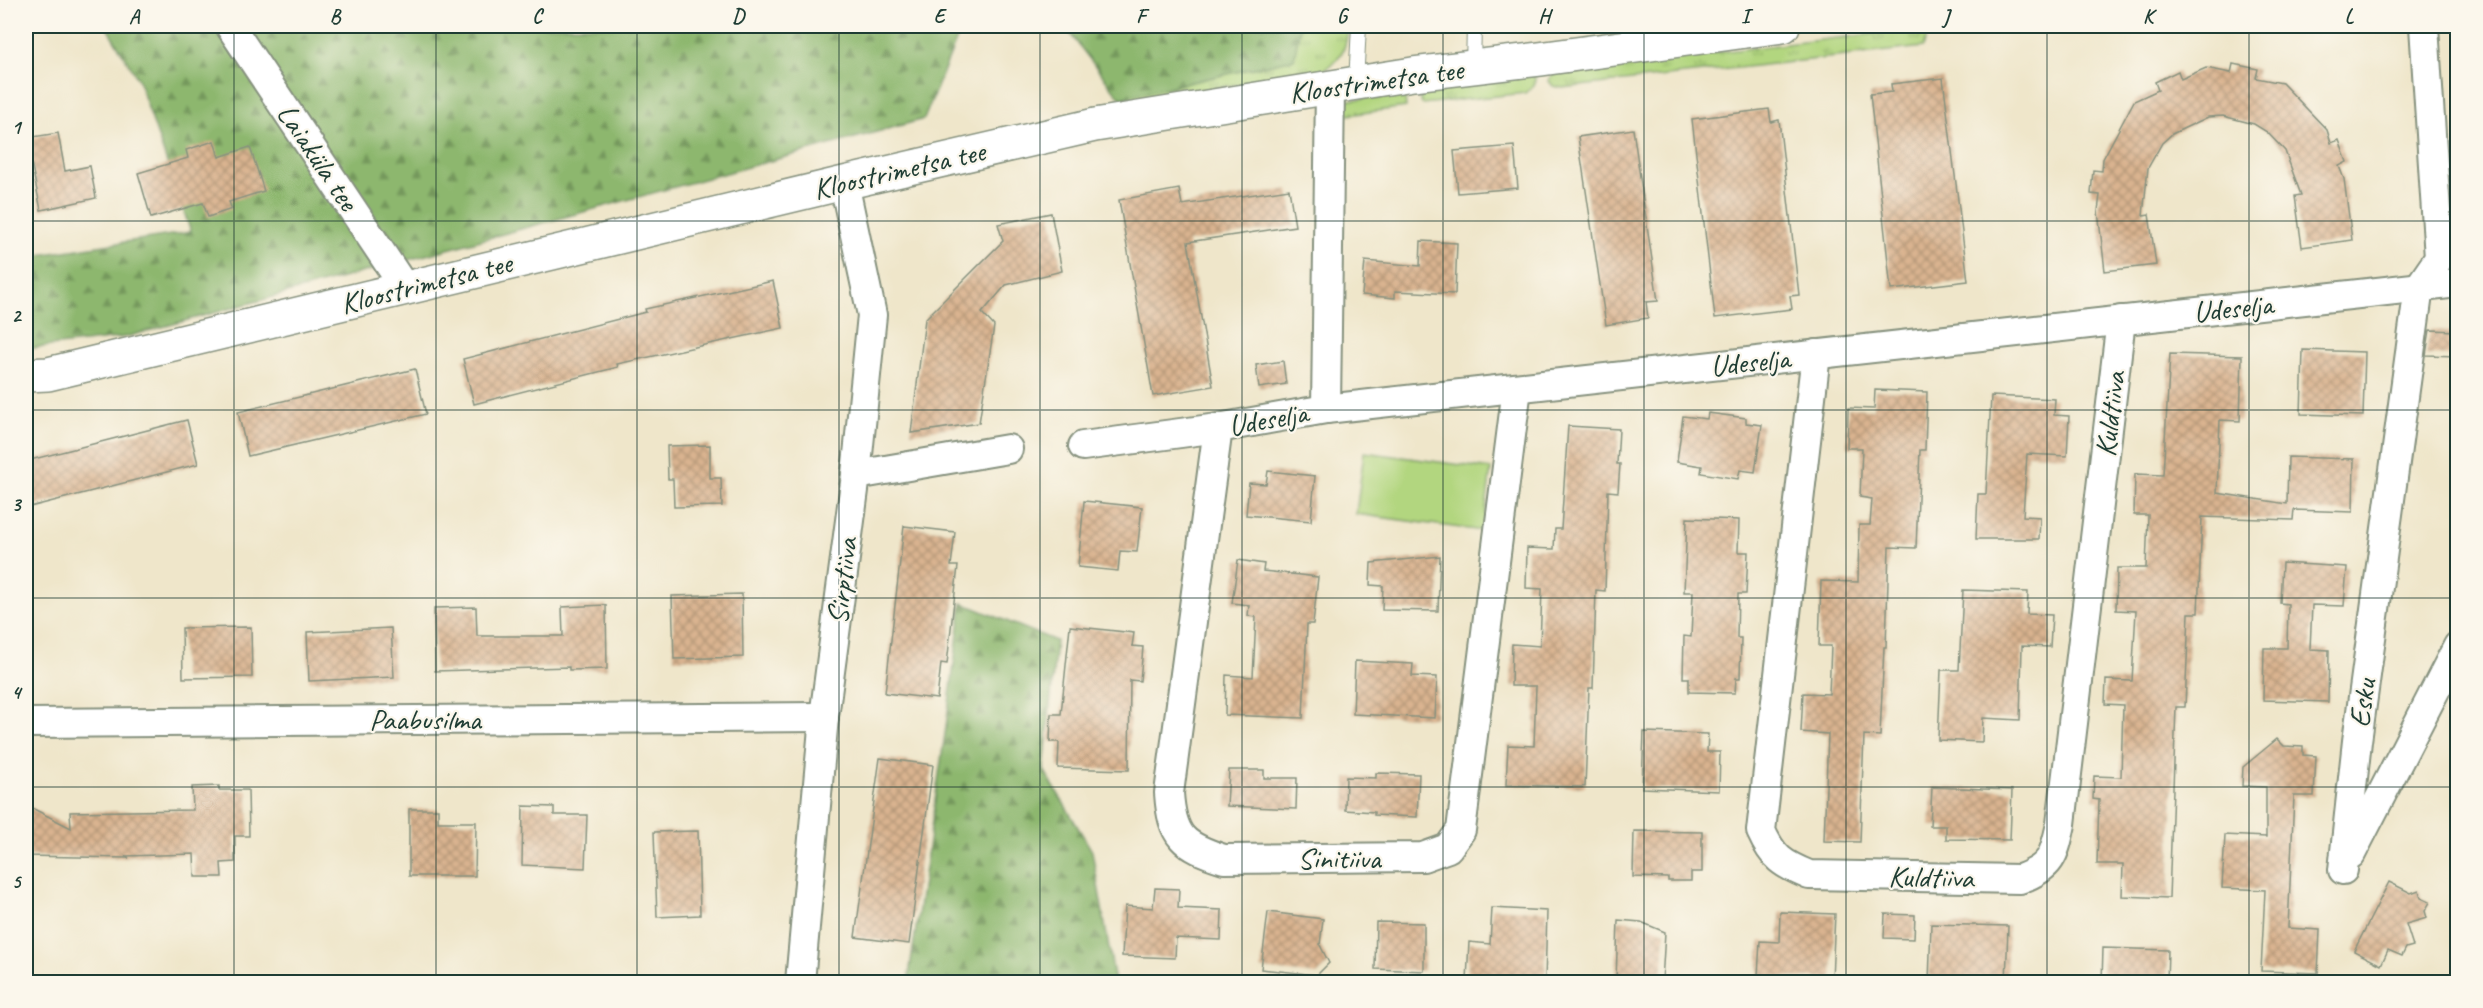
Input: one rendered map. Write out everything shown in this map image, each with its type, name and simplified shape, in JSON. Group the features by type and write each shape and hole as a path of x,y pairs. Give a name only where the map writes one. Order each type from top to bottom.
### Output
{"main road":[{"name":"Kloostrimetsa tee","path":"26,375 48,374 1095,125 1473,66 1783,26"}],"street":[{"name":"Laiaküla tee","path":"230,26 405,288"},
{"name":"Esku","path":"2424,26 2439,258 2419,287 2356,741 2343,870 2457,646"},
{"path":"1326,409 1343,85"},
{"name":"Sirptiiva","path":"800,982 824,717 856,475 872,315 844,183"},
{"path":"2419,287 2457,283"},
{"name":"Udeselja","path":"1083,446 1218,428 1326,409 2419,287"},
{"name":"Kuldtiiva","path":"1816,354 1761,831 1770,852 1791,868 1809,874 2020,879 2038,872 2055,853 2061,824 2121,320"},
{"name":"Sinitiiva","path":"1218,428 1169,793 1171,814 1179,835 1198,850 1224,859 1423,857 1448,848 1461,830 1517,387"},
{"path":"856,475 1008,449"},
{"name":"Paabusilma","path":"26,723 824,717"}],"lane":[{"path":"1343,85 1359,26"},
{"path":"1473,66 1474,26"}],"green space":[{"path":"106,26 962,26 924,119 126,337 26,349 26,257 191,232 138,79"},
{"path":"1064,26 1300,26 1294,59 1120,98"},
{"path":"1300,26 1348,26 1342,53 1334,63 1321,72 1133,100 1120,98 1293,59"},
{"path":"1926,30 1927,37 1923,47 1562,88 1553,86 1549,81 1551,74 1558,71 1897,31"},
{"path":"1531,75 1535,77 1535,84 1525,93 1422,104 1420,99 1422,93"},
{"path":"1396,95 1405,97 1406,107 1340,116 1342,104 1349,100"},
{"path":"1364,452 1491,469 1483,531 1356,514"},
{"path":"962,603 1056,641 1044,770 1092,851 1115,982 908,982"}],"building":[{"path":"2233,64 2258,69 2256,78 2282,83 2327,130 2331,143 2339,140 2347,162 2339,166 2344,179 2352,240 2302,247 2295,196 2301,195 2285,151 2267,132 2254,124 2223,116 2208,117 2172,134 2162,143 2148,168 2143,215 2149,214 2156,265 2105,271 2098,211 2100,195 2091,194 2093,170 2102,171 2103,159 2134,101 2158,90 2155,82 2178,71 2181,79 2206,68 2231,73"},
{"path":"1943,78 1968,281 1891,290 1870,94 1892,92 1891,84"},
{"path":"1769,109 1771,122 1779,120 1799,295 1790,296 1792,309 1715,318 1692,119"},
{"path":"1633,129 1658,301 1646,302 1648,318 1606,325 1578,137"},
{"path":"58,133 65,171 90,166 96,198 41,210 26,138"},
{"path":"214,141 219,157 250,147 264,191 229,202 232,209 208,217 203,203 151,218 138,173 188,158 186,150"},
{"path":"1514,146 1518,188 1458,193 1454,151"},
{"path":"1179,189 1182,205 1289,189 1295,226 1188,242 1213,386 1153,396 1119,200"},
{"path":"1051,213 1062,271 1006,285 982,313 994,326 979,423 911,433 925,319 1003,241 998,224"},
{"path":"1421,241 1457,243 1455,294 1395,291 1395,298 1362,295 1365,261 1420,266"},
{"path":"773,281 783,328 617,364 618,367 474,404 463,359 646,312 645,309"},
{"path":"2430,330 2457,331 2457,356 2426,355"},
{"path":"2303,350 2365,352 2363,416 2301,414"},
{"path":"2170,354 2242,356 2240,421 2220,420 2217,493 2287,504 2288,457 2354,459 2353,512 2294,510 2293,520 2202,517 2198,613 2189,613 2185,707 2176,707 2169,898 2122,896 2123,864 2097,864 2099,800 2093,799 2094,776 2121,777 2123,705 2105,704 2106,680 2132,681 2136,611 2116,610 2117,568 2146,568 2148,515 2134,515 2135,474 2163,475"},
{"path":"1283,361 1286,384 1259,388 1256,365"},
{"path":"415,369 426,414 248,456 238,412"},
{"path":"1875,390 1927,392 1925,450 1920,450 1916,548 1889,547 1880,736 1864,735 1860,842 1824,841 1828,734 1801,732 1803,693 1829,694 1831,646 1819,646 1821,581 1858,582 1859,525 1870,525 1872,499 1860,497 1862,448 1847,448 1848,408 1874,409"},
{"path":"1991,396 2055,399 2054,415 2069,416 2067,456 2027,454 2023,516 2040,517 2039,539 1976,539 1978,494 1986,494"},
{"path":"1708,413 1746,418 1746,423 1762,425 1755,472 1740,470 1738,479 1701,473 1702,466 1677,462 1683,416 1707,419"},
{"path":"187,420 198,464 26,508 26,461"},
{"path":"1568,426 1619,429 1618,492 1608,491 1605,591 1596,590 1593,688 1589,688 1585,787 1506,785 1508,745 1534,746 1536,686 1511,686 1512,644 1540,646 1542,589 1526,588 1527,548 1554,549 1555,529 1561,529"},
{"path":"710,445 710,478 721,478 722,506 674,507 673,479 668,479 667,446"},
{"path":"1268,471 1315,476 1311,521 1246,515 1249,483 1266,484"},
{"path":"1084,501 1142,507 1137,552 1120,551 1118,571 1078,567"},
{"path":"1687,518 1739,520 1738,552 1748,552 1746,594 1738,594 1737,638 1741,638 1740,678 1736,678 1735,693 1689,692 1689,678 1683,678 1684,636 1691,637 1693,592 1684,592"},
{"path":"904,526 955,532 951,566 958,566 947,664 941,663 937,699 885,693"},
{"path":"1440,556 1438,611 1382,610 1383,586 1370,585 1371,563"},
{"path":"1238,560 1264,564 1263,571 1318,577 1313,624 1307,624 1303,718 1225,715 1226,675 1253,677 1256,617 1248,616 1249,605 1232,603"},
{"path":"2282,563 2347,567 2344,606 2312,605 2310,649 2329,650 2328,702 2263,700 2264,648 2287,648 2288,604 2280,603"},
{"path":"1963,590 2028,592 2027,614 2052,615 2050,647 2022,646 2020,720 1983,718 1982,742 1938,740 1941,670 1959,670"},
{"path":"742,594 743,657 674,659 672,596"},
{"path":"606,605 607,669 569,670 569,667 435,671 434,608 476,607 477,636 563,636 562,607"},
{"path":"1070,626 1134,633 1132,646 1143,647 1140,681 1130,680 1129,770 1058,768 1059,742 1050,742 1051,714 1061,714"},
{"path":"251,627 252,677 183,678 182,628"},
{"path":"391,628 394,677 309,681 307,632"},
{"path":"1355,661 1413,664 1412,676 1437,677 1435,718 1353,714"},
{"path":"1644,732 1708,734 1707,752 1720,752 1719,791 1642,788"},
{"path":"2277,739 2284,746 2303,747 2303,755 2316,756 2314,796 2294,796 2288,928 2320,930 2318,973 2261,971 2265,890 2222,888 2225,835 2266,837 2266,787 2242,786 2243,767"},
{"path":"880,758 933,765 909,944 855,937"},
{"path":"1229,770 1264,770 1264,778 1297,778 1296,809 1227,806"},
{"path":"1376,773 1419,774 1417,817 1374,815 1374,812 1345,810 1346,777 1376,778"},
{"path":"219,786 219,790 248,790 249,836 235,836 235,862 221,863 222,877 195,877 194,854 125,856 129,858 26,856 26,805 71,828 70,812 193,810 192,787"},
{"path":"1932,787 2012,790 2010,840 1946,839 1946,826 1930,826"},
{"path":"523,806 554,807 554,815 587,815 585,868 522,865"},
{"path":"409,809 438,809 438,822 476,822 475,876 409,876"},
{"path":"698,831 700,915 657,917 654,832"},
{"path":"1634,831 1702,832 1702,872 1691,872 1691,881 1633,877"},
{"path":"2389,882 2411,893 2419,890 2421,898 2430,902 2425,911 2427,918 2406,924 2413,946 2406,948 2402,956 2388,950 2381,965 2354,951"},
{"path":"1155,888 1179,889 1178,908 1222,910 1221,940 1176,938 1175,958 1122,956 1125,906 1153,908"},
{"path":"1492,908 1547,911 1545,982 1467,980 1469,942 1490,944"},
{"path":"1268,912 1323,919 1320,945 1329,963 1317,975 1261,969"},
{"path":"1780,912 1835,914 1832,979 1758,976 1760,941 1779,942"},
{"path":"1885,914 1915,915 1914,939 1884,938"},
{"path":"1618,920 1641,922 1665,932 1662,982 1616,982"},
{"path":"1376,922 1424,923 1424,971 1375,969"},
{"path":"1931,924 2008,926 2006,982 1929,982"},
{"path":"2103,948 2168,950 2167,982 2102,982"}]}
